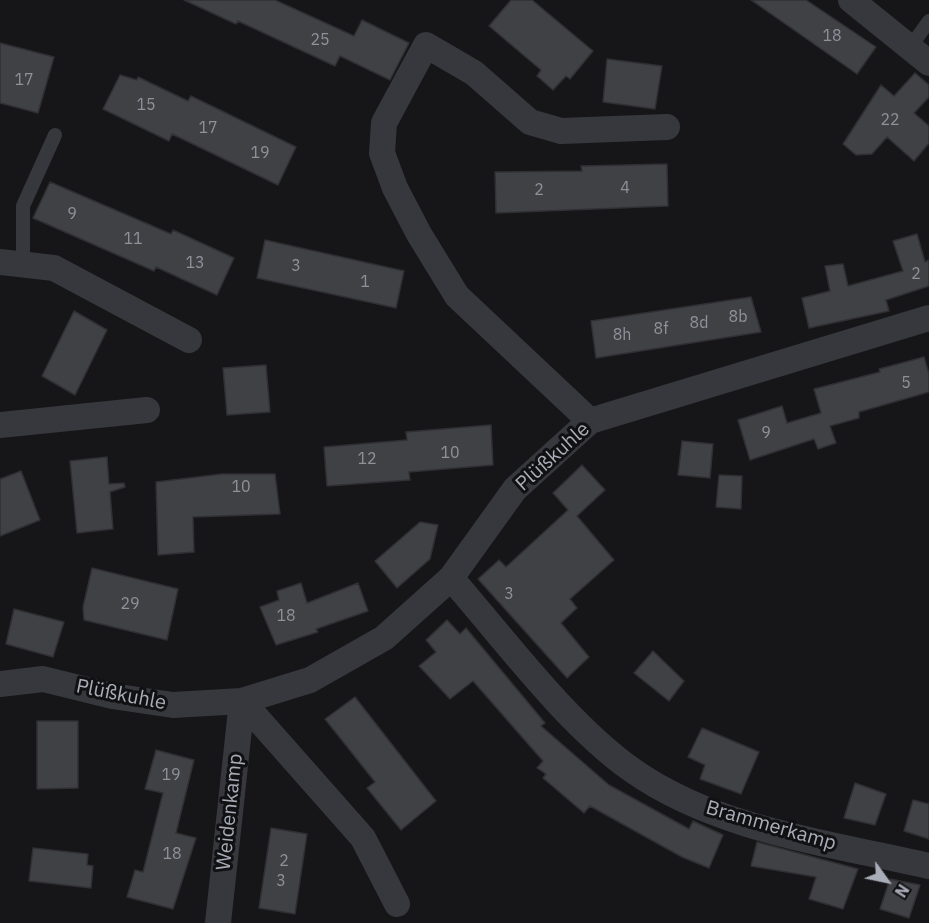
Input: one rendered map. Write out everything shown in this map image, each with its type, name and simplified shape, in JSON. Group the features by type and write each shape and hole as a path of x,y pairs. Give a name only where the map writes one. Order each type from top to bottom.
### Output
{"street":[{"path":"851,0 920,54"},
{"path":"590,421 458,296 419,234 395,188 382,153 384,123 426,45 474,74 531,122 561,131 667,127"},
{"path":"12,262 54,268 189,339"},
{"name":"Plüßkuhle","path":"0,684 43,679 112,696 173,705 242,700 310,680 384,638 451,578 515,489 590,421 929,318"},
{"path":"0,425 147,410"},
{"name":"Brammerkamp","path":"451,578 581,728 632,770 691,804 765,829 929,866"},
{"path":"242,700 363,838 397,904"},
{"name":"Weidenkamp","path":"218,923 242,700"}],"lane":[{"path":"920,54 929,21"},
{"path":"12,262 23,206 56,135"}],"building":[{"path":"184,0 275,0 354,36 362,20 409,43 390,80 340,56 335,66 238,21 236,24"},
{"path":"511,0 532,0 593,51 570,79 566,76 553,90 537,76 541,70 489,26"},
{"path":"751,0 806,0 876,47 857,74"},
{"path":"0,43 54,57 38,113 0,103"},
{"path":"607,59 662,66 655,109 603,102"},
{"path":"915,73 929,85 929,97 914,113 929,126 929,143 914,161 887,137 872,154 856,155 843,144 881,85 894,96"},
{"path":"120,75 137,80 138,77 188,101 191,96 296,147 278,185 172,134 169,141 103,109"},
{"path":"667,164 668,206 496,213 495,172 582,171 581,166"},
{"path":"50,182 171,234 173,230 234,258 217,295 156,267 154,271 33,218"},
{"path":"917,234 925,262 929,260 929,286 886,300 889,311 809,328 802,298 830,291 825,266 843,264 848,286 903,271 893,241"},
{"path":"265,240 404,271 396,308 257,278"},
{"path":"751,297 761,332 596,358 591,321"},
{"path":"74,311 107,330 75,395 42,376"},
{"path":"924,357 929,374 929,392 859,412 859,418 830,426 836,443 818,449 814,439 750,460 738,420 782,406 787,423 821,413 814,389 880,372 879,369"},
{"path":"266,365 270,412 227,415 223,368"},
{"path":"491,425 493,465 409,472 410,480 327,486 324,447 407,440 406,432"},
{"path":"682,441 713,444 710,478 678,475"},
{"path":"107,457 109,484 124,483 125,487 110,492 113,529 77,533 70,461"},
{"path":"582,465 605,490 577,516 614,560 570,599 577,608 561,623 589,657 567,678 478,579 499,560 506,567 568,510 553,493"},
{"path":"21,471 40,520 0,536 0,479"},
{"path":"222,474 275,474 280,514 193,517 194,552 158,555 156,482"},
{"path":"719,475 742,476 741,509 716,507"},
{"path":"420,522 438,525 430,559 397,588 375,561"},
{"path":"92,568 178,589 167,640 84,620 83,607"},
{"path":"301,583 307,603 358,583 368,611 316,629 318,632 276,645 260,607 279,600 277,591"},
{"path":"14,609 64,622 53,657 6,644"},
{"path":"447,620 460,634 466,628 545,723 541,726 609,785 689,829 693,821 723,835 709,868 682,857 590,806 584,813 543,778 546,774 537,768 543,761 473,681 450,699 419,666 436,652 426,640"},
{"path":"653,651 684,681 669,701 634,673"},
{"path":"355,697 436,801 401,830 367,788 375,782 325,719"},
{"path":"37,721 78,721 78,788 37,789"},
{"path":"702,728 759,752 741,794 700,779 705,765 688,757"},
{"path":"156,750 194,760 176,833 196,838 173,909 127,897 135,870 143,872 163,793 145,789"},
{"path":"855,783 886,794 875,825 844,818"},
{"path":"913,800 929,804 929,839 904,831"},
{"path":"271,828 307,834 295,914 259,908"},
{"path":"757,842 858,869 843,909 809,899 816,877 751,866"},
{"path":"33,848 88,854 87,865 93,866 91,888 29,881"},
{"path":"890,879 920,885 909,918 880,909"}]}
